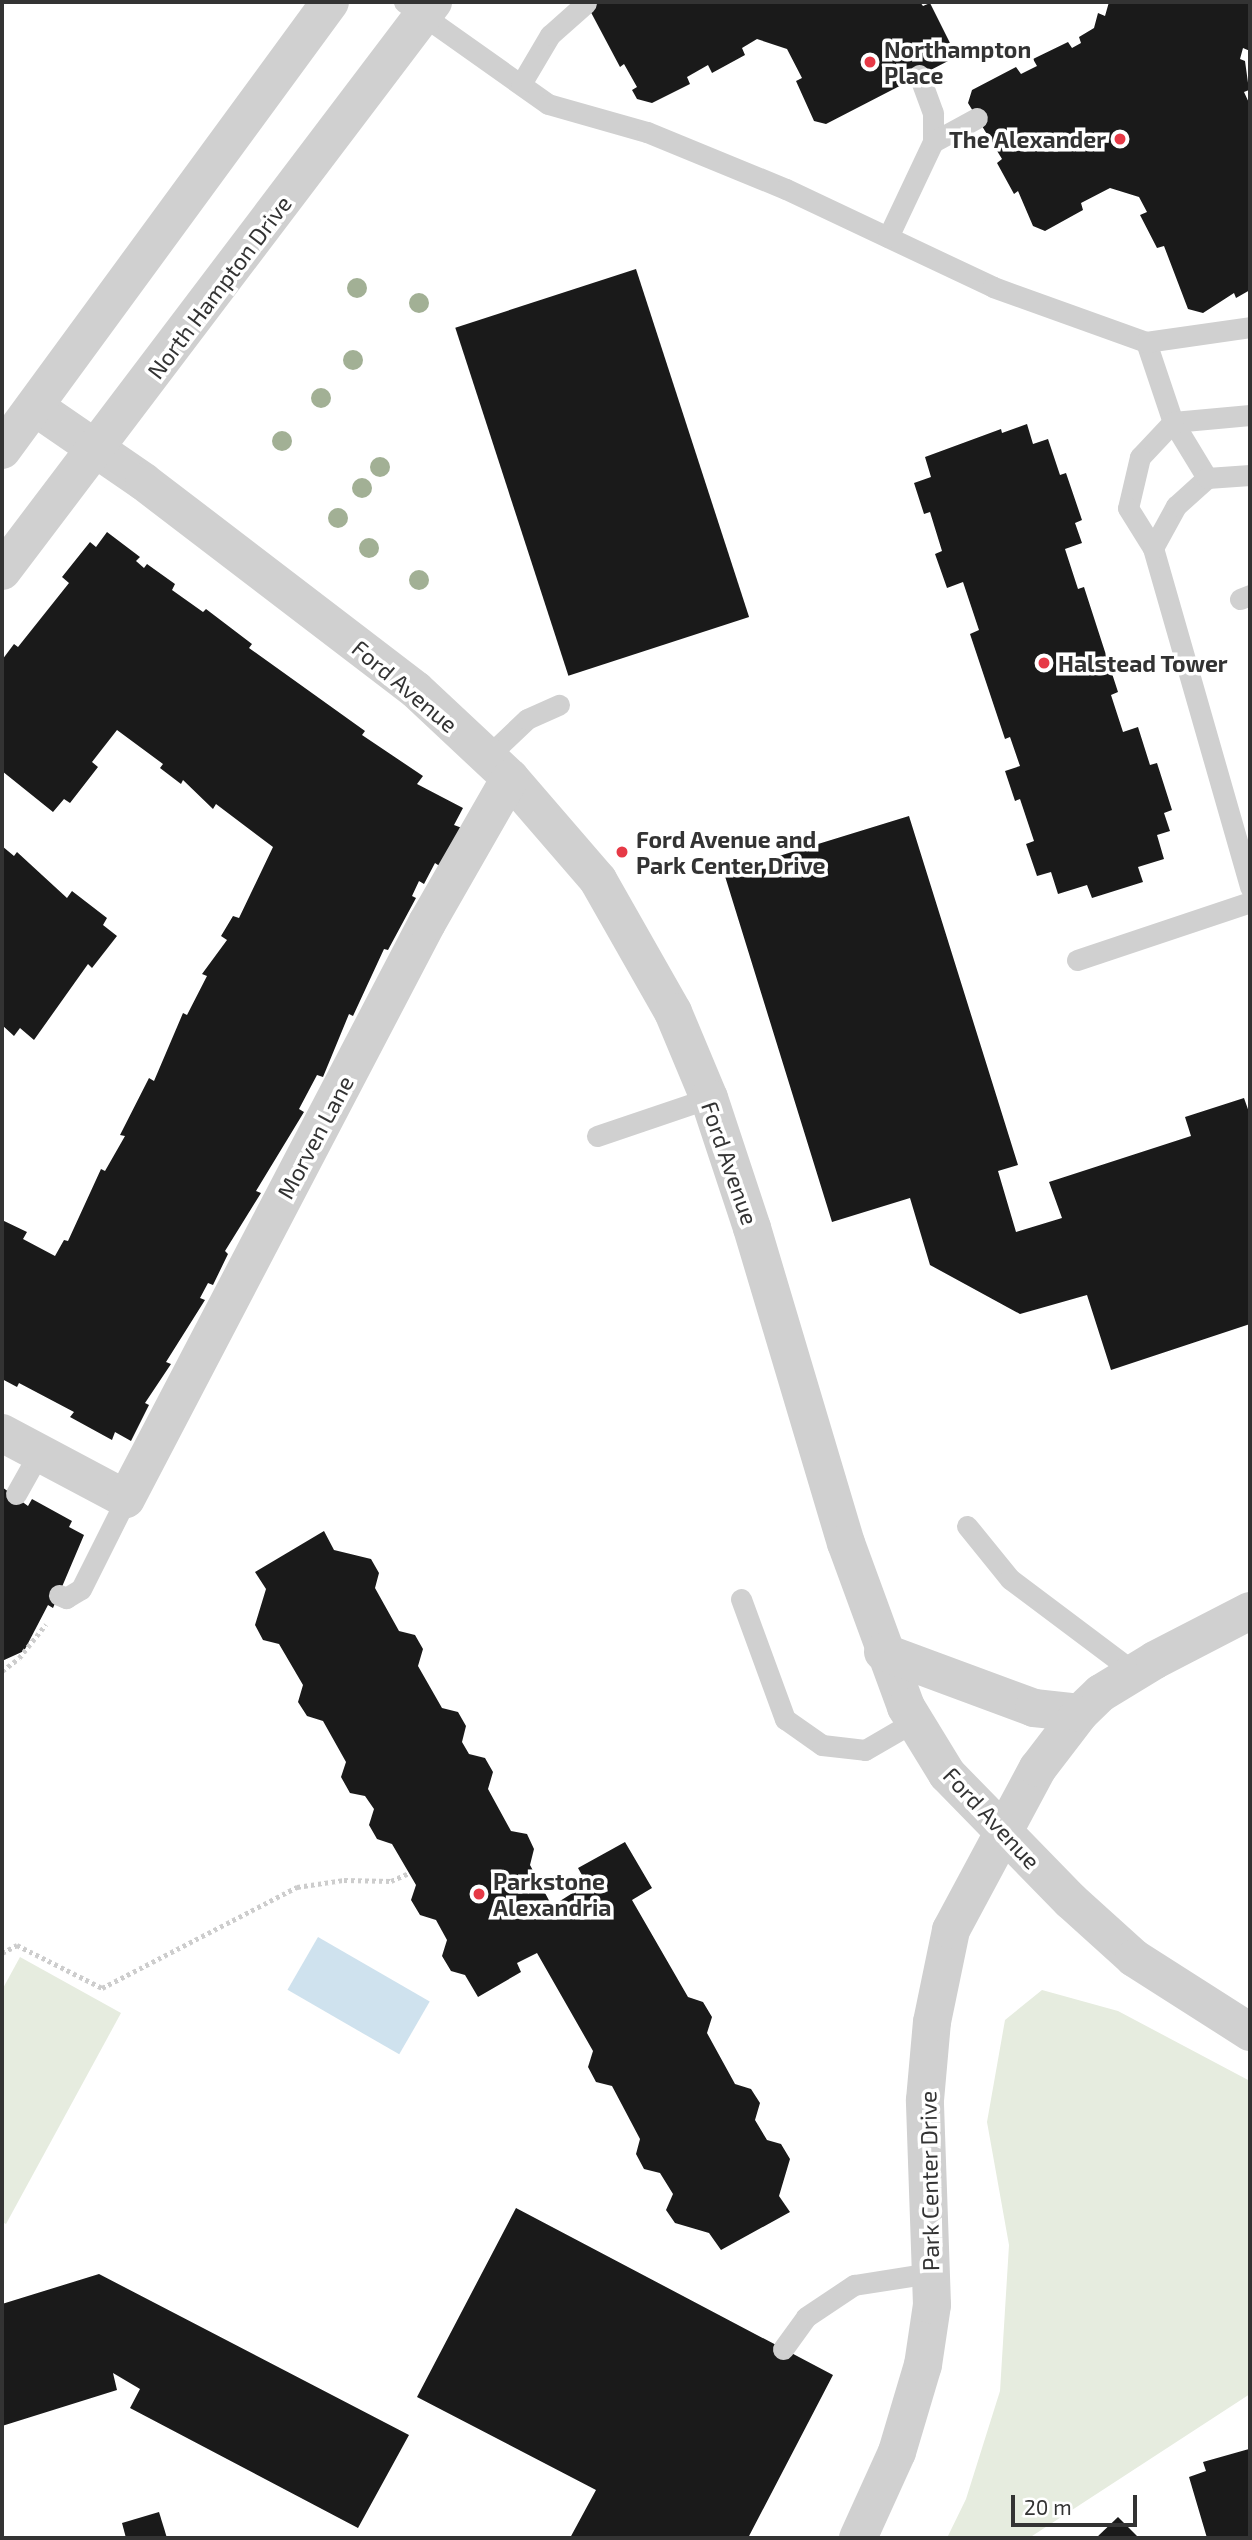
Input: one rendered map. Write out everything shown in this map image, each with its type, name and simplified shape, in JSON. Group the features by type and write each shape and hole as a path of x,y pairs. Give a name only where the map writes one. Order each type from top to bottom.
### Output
{"street":[{"path":"2,450 330,2"},
{"name":"North Hampton Drive","path":"2,571 97,452 420,6"},
{"name":"Ford Avenue","path":"35,407 144,482 416,690 499,767 598,880 673,1012 709,1098 883,1652 915,1721 947,1774 1002,1833 1135,1958 1250,2032"},
{"name":"Morven Lane","path":"126,1499 173,1382 499,767"},
{"path":"2,1433 126,1499"},
{"name":"Park Center Drive","path":"858,2538 897,2452 923,2365 932,2305 923,2132 939,1971 951,1930 1056,1739 1080,1713 1135,1673 1250,1611"},
{"path":"883,1652 1034,1708 1080,1713"}],"lane":[{"path":"521,85 550,35 586,3"},
{"path":"420,6 548,104 647,132 888,237 993,287 1146,342 1250,327"},
{"path":"888,237 933,142 933,113 919,75"},
{"path":"933,142 977,118"},
{"path":"1146,342 1173,422 1207,478"},
{"path":"1250,415 1173,422 1140,457 1128,508 1153,548 1250,887"},
{"path":"1153,548 1177,506 1207,478 1250,475"},
{"path":"499,767 527,719 559,705"},
{"path":"1077,960 1250,902"},
{"path":"597,1136 709,1098"},
{"path":"16,1494 39,1453"},
{"path":"63,1597 81,1589 126,1499"},
{"path":"967,1526 1010,1579 1135,1673"},
{"path":"741,1599 785,1719 822,1745 865,1750 915,1721"},
{"path":"783,2348 806,2317 855,2285 931,2273"}],"path":[{"path":"2,1671 19,1658 63,1597"},
{"path":"2,1952 17,1945 102,1988 297,1887 344,1880 391,1881 409,1873"}],"shaded area":[{"path":"20,1957 121,2013 6,2224 2,2222 2,1990"},
{"path":"1042,1990 1118,2011 1250,2081 1250,2394 1029,2538 947,2538 966,2499 1000,2391 1009,2245 987,2122 1005,2020"}],"water":[{"path":"318,1937 430,2002 399,2054 288,1990"}],"building":[{"name":"Northampton Place","path":"920,2 923,6 930,3 953,49 950,60 826,124 814,121 796,81 802,78 787,49 757,39 742,48 745,55 712,73 708,65 687,77 690,84 652,103 637,99 632,90 637,87 624,64 620,67 586,3"},
{"name":"The Alexander","path":"1109,2 1250,2 1250,51 1243,48 1240,59 1245,61 1249,90 1244,92 1250,105 1250,290 1236,298 1234,293 1203,313 1188,309 1164,246 1157,248 1140,215 1147,212 1139,197 1110,188 1081,203 1083,210 1045,231 1033,226 1018,191 1014,194 997,163 1002,159 968,103 972,90 1016,67 1021,74 1037,66 1033,59 1068,42 1072,48 1081,43 1079,37 1094,28 1098,13 1105,16"},
{"path":"636,269 749,617 568,676 455,328"},
{"name":"Halstead Tower","path":"1027,424 1033,444 1048,439 1060,475 1066,473 1082,520 1075,523 1082,543 1065,549 1078,589 1084,587 1118,692 1111,695 1123,732 1138,727 1150,765 1157,763 1172,810 1164,813 1170,831 1157,835 1164,859 1138,867 1143,882 1092,898 1087,885 1058,894 1051,872 1037,876 1026,844 1034,841 1020,799 1015,801 1005,771 1020,766 1010,737 1005,739 970,634 979,630 963,582 947,588 935,554 942,551 930,512 924,514 914,483 931,477 925,457 1001,429 1002,433"},
{"path":"107,532 140,557 136,561 144,568 147,564 175,584 172,590 203,612 206,609 252,644 249,648 365,731 362,735 423,776 417,784 463,808 454,825 462,828 441,867 435,863 424,884 419,881 412,896 416,898 388,950 384,949 353,1016 349,1014 323,1077 317,1075 299,1109 304,1112 256,1191 261,1193 225,1251 228,1254 213,1285 208,1283 200,1298 205,1300 166,1362 171,1364 145,1403 149,1405 131,1441 115,1432 112,1440 70,1417 74,1412 19,1383 17,1387 2,1379 2,1220 27,1232 23,1239 55,1256 64,1240 68,1241 101,1169 105,1171 125,1136 120,1135 149,1078 154,1081 183,1013 187,1015 207,976 202,974 227,940 221,936 233,916 239,918 273,847 216,804 213,809 183,780 181,784 160,768 163,764 117,730 92,762 98,767 70,803 64,799 53,812 2,771 2,660 14,644 18,647 69,583 62,577 90,542 96,547"},
{"path":"909,816 1018,1165 998,1171 1016,1232 1062,1218 1049,1182 1191,1136 1185,1117 1244,1098 1250,1115 1250,1324 1111,1370 1087,1295 1020,1314 930,1265 910,1198 832,1222 724,873"},
{"path":"2,846 14,856 17,852 67,898 72,891 107,918 103,925 117,936 92,968 88,964 34,1040 20,1028 14,1036 2,1025"},
{"path":"2,1487 28,1506 32,1499 72,1521 69,1527 84,1535 53,1608 48,1605 24,1651 2,1661"},
{"name":"Parkstone Alexandria","path":"324,1531 334,1550 371,1559 379,1573 375,1588 399,1631 415,1635 423,1649 418,1666 442,1708 458,1712 466,1726 462,1742 469,1754 485,1758 493,1772 488,1789 511,1831 527,1834 534,1849 530,1865 552,1906 587,1884 578,1868 625,1842 652,1888 632,1900 688,1997 703,2002 712,2017 707,2033 735,2084 751,2089 760,2103 755,2120 767,2140 781,2144 790,2159 779,2196 790,2212 721,2250 709,2233 675,2223 666,2210 673,2194 660,2173 644,2169 636,2154 640,2139 612,2086 596,2082 588,2067 593,2051 537,1953 517,1963 521,1972 478,1997 465,1975 451,1971 442,1956 447,1940 436,1920 420,1915 411,1900 416,1885 392,1844 377,1839 369,1825 374,1809 365,1796 350,1793 341,1777 346,1762 323,1721 307,1716 298,1702 303,1685 279,1644 263,1640 255,1625 266,1589 255,1572"},
{"path":"516,2208 833,2375 748,2538 570,2538 596,2490 417,2397"},
{"path":"99,2274 409,2435 358,2528 130,2408 140,2389 113,2373 117,2390 2,2426 2,2304"},
{"path":"1250,2442 1250,2538 1207,2538 1189,2477 1206,2471 1203,2462 1249,2449"},
{"path":"159,2512 167,2538 126,2538 122,2523"},
{"path":"1118,2517 1139,2538 1096,2538"}],"place":[{"name":"Northampton Place","path":"870,62"},
{"name":"The Alexander","path":"1120,139"},
{"name":"Halstead Tower","path":"1044,663"},
{"name":"Ford Avenue and Park Center Drive","path":"622,852"},
{"name":"Parkstone Alexandria","path":"479,1894"}]}
